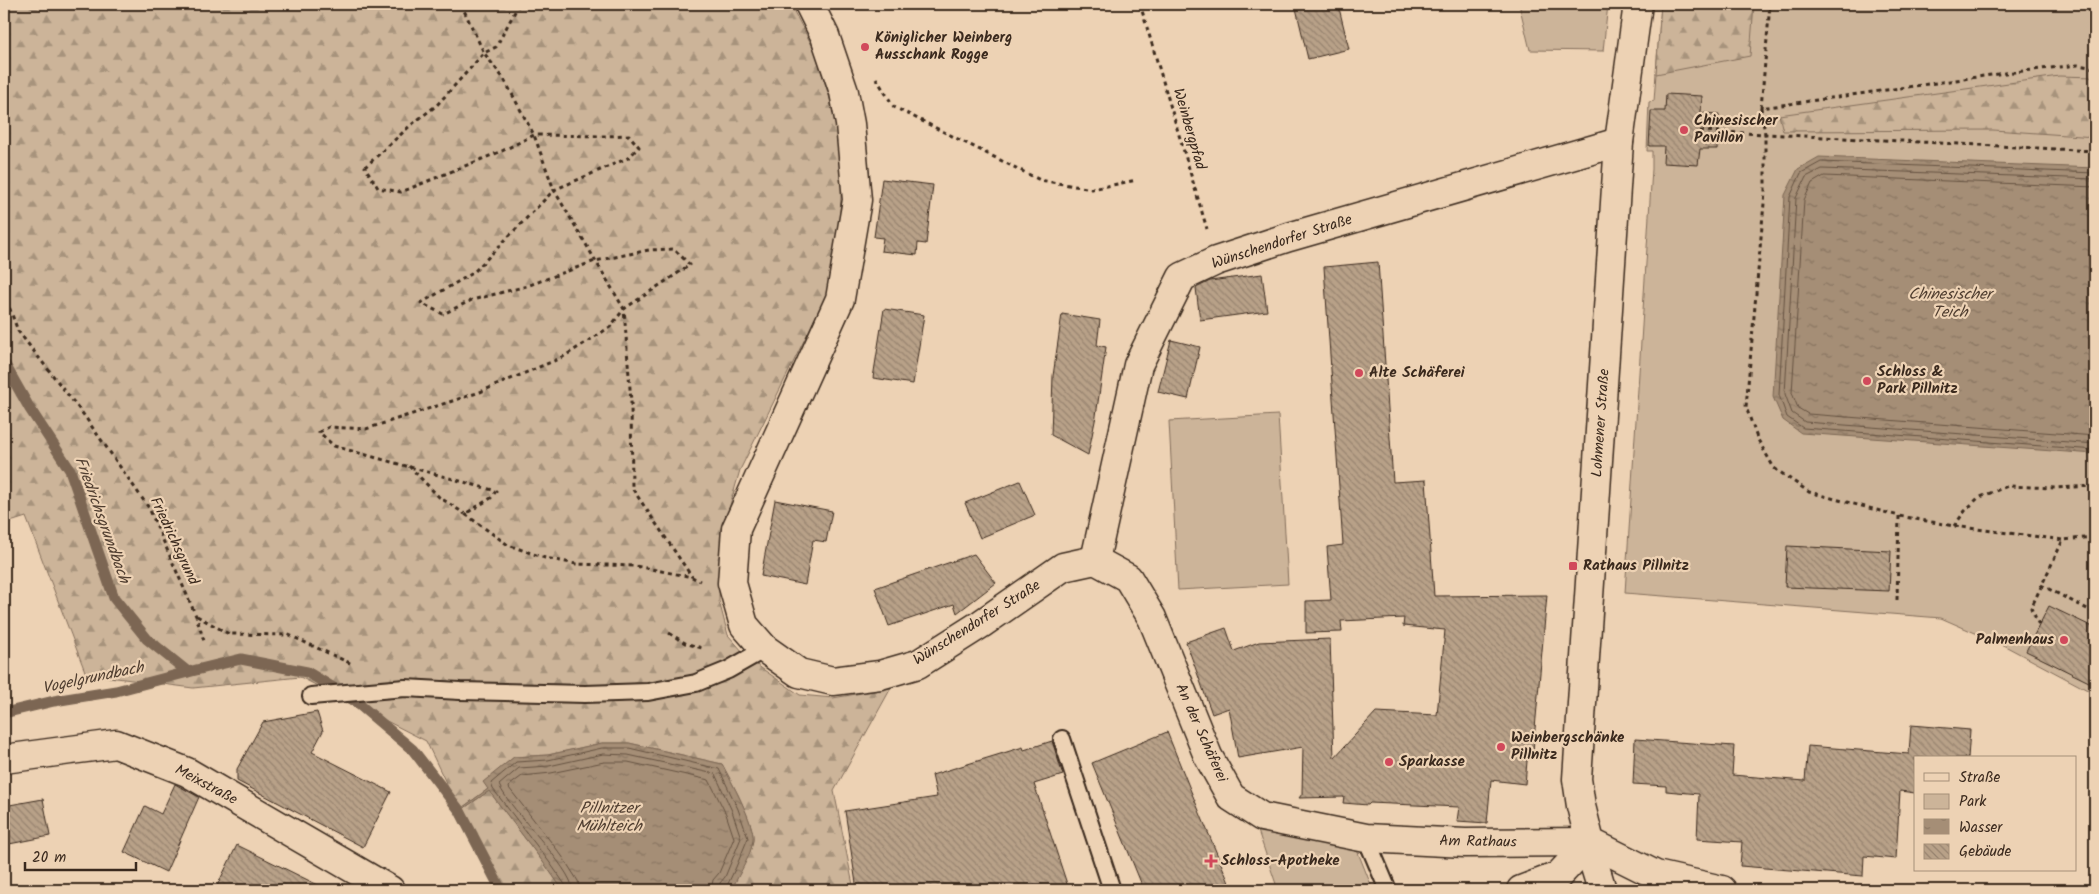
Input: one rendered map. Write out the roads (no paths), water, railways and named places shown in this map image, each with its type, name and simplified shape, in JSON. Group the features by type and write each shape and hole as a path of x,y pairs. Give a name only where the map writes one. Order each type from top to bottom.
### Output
{"street":[{"name":"Wünschendorfer Straße","path":"808,4 825,36 844,92 850,124 857,200 840,299 736,529 732,582 744,625 765,649 799,673 833,681 880,676 918,664 981,624 1063,567 1095,560 1138,365 1182,277 1216,261 1289,237 1620,142"},
{"name":"Lohmener Straße","path":"1590,842 1581,806 1577,779 1620,142 1638,4"},
{"name":"An der Schäferei","path":"1095,560 1128,578 1152,618 1208,756 1231,797 1262,817 1366,838"},
{"name":"Meixstraße","path":"4,759 116,744 187,772 390,890"},
{"name":"Am Rathaus","path":"1366,838 1465,843 1590,842"},
{"path":"1521,890 1558,876 1590,842"},
{"path":"1590,842 1602,890"},
{"path":"1590,842 1656,875 1722,890"}],"lane":[{"path":"311,696 404,688 585,694 648,692 696,683 728,670 765,649"},
{"path":"1062,739 1112,890"},
{"path":"1366,838 1388,890"}],"water":[{"name":"Chinesischer Teich","path":"1819,157 2095,168 2095,454 1801,433 1783,420 1773,397 1785,195 1798,169"},
{"name":"Pillnitzer Mühlteich","path":"602,743 629,743 722,764 741,802 753,833 750,852 733,887 724,890 563,890 489,791 459,810 488,789 483,782 514,757 548,755"}],"waterway":[{"name":"Friedrichsgrundbach","path":"4,363 30,409 70,470 114,598 147,639 188,672 241,659 307,672 355,701 413,750 460,811 501,890"},
{"name":"Vogelgrundbach","path":"4,713 54,701 116,691 188,672"}],"place":[{"name":"Königlicher Weinberg Ausschank Rogge","path":"865,47"},
{"name":"Chinesischer Pavillon","path":"1684,130"},
{"name":"Alte Schäferei","path":"1359,373"},
{"name":"Schloss & Park Pillnitz","path":"1867,381"},
{"name":"Rathaus Pillnitz","path":"1573,566"},
{"name":"Palmenhaus","path":"2064,640"},
{"name":"Weinbergschänke Pillnitz","path":"1501,747"},
{"name":"Sparkasse","path":"1389,762"},
{"name":"Schloss-Apotheke","path":"1211,861"}]}
